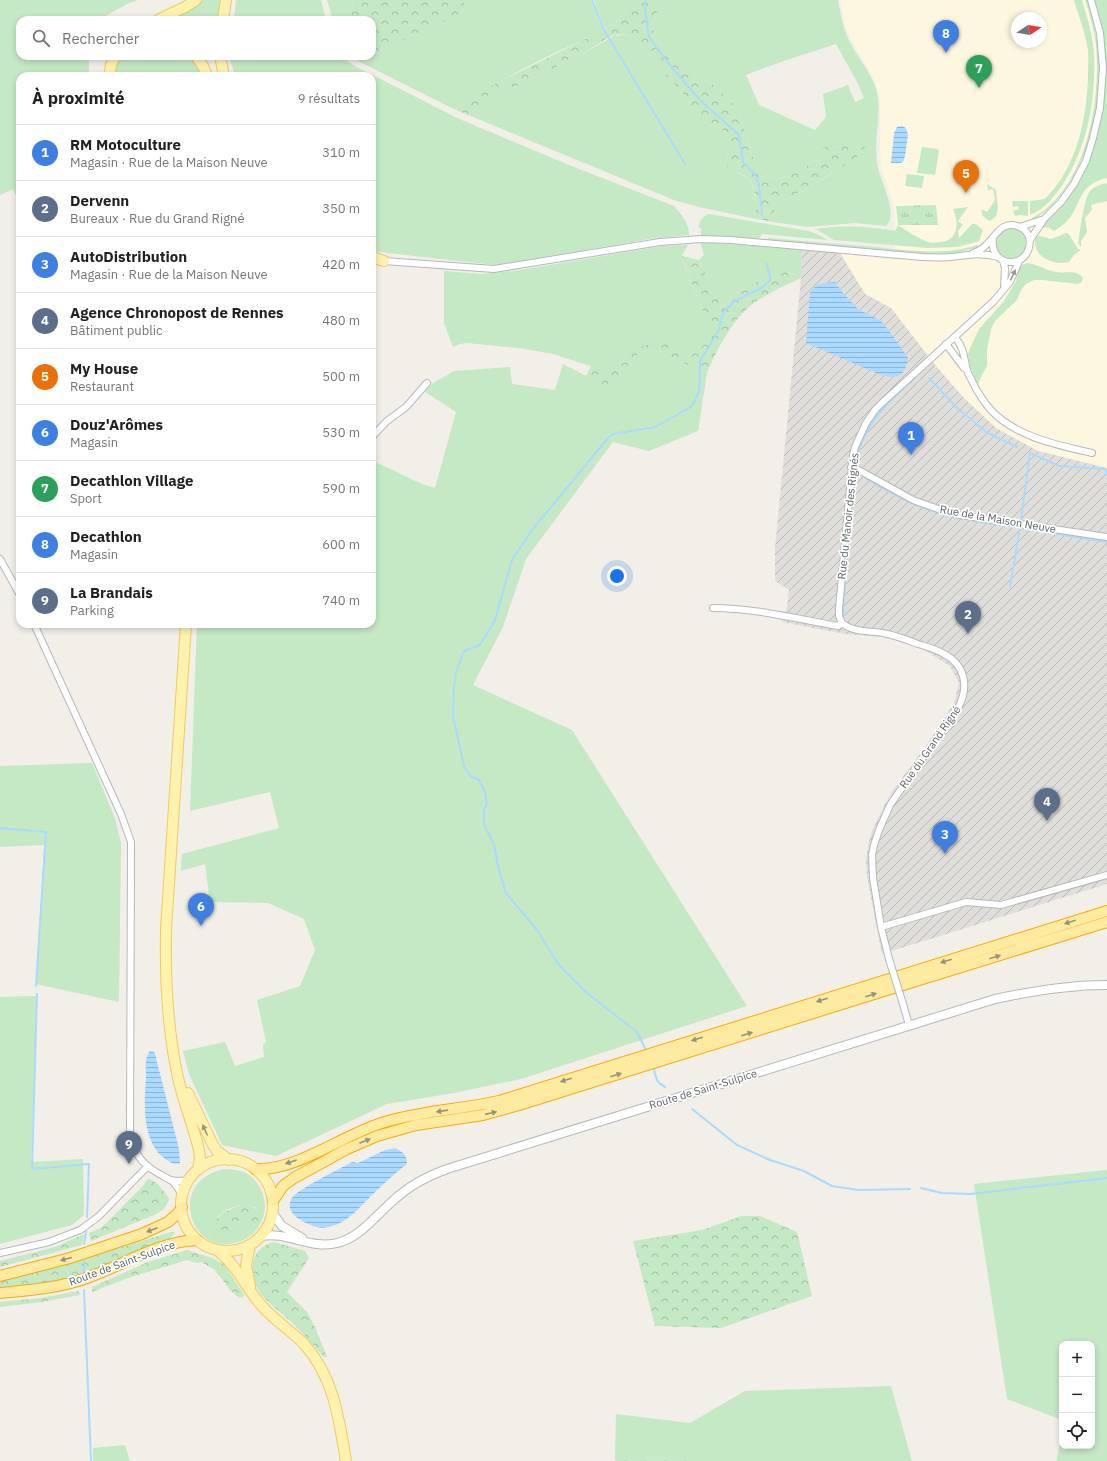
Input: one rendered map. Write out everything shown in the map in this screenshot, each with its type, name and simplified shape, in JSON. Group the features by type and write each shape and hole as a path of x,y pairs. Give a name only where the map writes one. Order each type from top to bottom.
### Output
{"highway":[{"path":"272,1200 283,1186 294,1178 347,1149 377,1136 416,1125 463,1118 501,1110 650,1059 1107,911"},
{"path":"255,1169 268,1169 288,1163 325,1148 357,1132 389,1121 415,1115 499,1101 650,1059 903,985 1107,922"},
{"name":"Route de Saint-Sulpice","path":"0,1276 104,1248 159,1228 178,1213 182,1202"},
{"name":"Route de Saint-Sulpice","path":"0,1293 43,1289 67,1284 104,1272 150,1251 176,1243 197,1240"}],"main road":[{"path":"167,16 185,8 196,0"},
{"path":"224,16 226,0"},
{"path":"105,72 107,60"},
{"path":"110,72 113,60"},
{"path":"199,60 205,72"},
{"path":"219,72 220,60"},
{"path":"221,60 223,72"},
{"path":"376,260 384,261"},
{"path":"186,628 165,964 172,1043 177,1074 200,1158 198,1170"},
{"path":"172,1043 186,1088 209,1139 217,1151 229,1160"},
{"path":"217,1250 234,1251 250,1245 261,1236 269,1225 272,1212 272,1200 267,1183 255,1169 243,1162 229,1160 213,1162 198,1170 190,1180 182,1202 186,1225 197,1240 217,1250 231,1261 266,1310 306,1346 324,1373 334,1398 338,1412 346,1461"},
{"path":"250,1245 246,1265 252,1292"}],"street":[{"path":"384,261 494,269 660,242 700,239 731,240 922,257 949,257 973,254 990,255 1008,262 1019,261 1029,251 1030,240 1044,219 1061,202 1080,173 1090,150 1097,123 1101,96 1103,56 1100,33 1091,0"},
{"path":"1020,227 1044,219"},
{"path":"973,254 985,247 996,232 1002,227 1009,225 1020,227 1025,231 1030,240"},
{"path":"993,238 993,248 1001,259 1005,268 1004,288"},
{"name":"Rue du Manoir des Rignés","path":"842,623 839,616 839,609 851,467 855,447 866,423 875,410 993,302 1010,282 1019,261"},
{"path":"954,337 960,343 964,352 967,370 984,402 994,414 1007,424 1022,432 1048,442 1092,453"},
{"path":"946,344 967,370"},
{"path":"376,433 387,421 406,407 426,384"},
{"name":"Rue de la Maison Neuve","path":"851,467 858,469 913,500 942,510 1107,537"},
{"path":"0,559 16,588"},
{"name":"Rue du Grand Rigné","path":"713,608 729,608 838,626 842,623 846,627 885,633 912,641 946,655 961,672 965,683 964,694 959,706 890,805 879,830 872,856 872,868 881,927 909,1025"},
{"path":"36,628 121,814 131,842 131,1140 134,1149 140,1158 148,1166 170,1180 177,1187 182,1202"},
{"path":"881,927 966,902 1001,905 1107,875"},
{"name":"Route de Saint-Sulpice","path":"261,1236 277,1235 307,1243 336,1244 349,1238 367,1226 411,1186 426,1177 448,1168 995,999 1034,990 1071,986 1107,985"},
{"path":"0,1253 62,1238 89,1224 148,1166"},
{"path":"170,1180 190,1180"},
{"name":"Route de Saint-Sulpice","path":"272,1212 282,1226 291,1232 307,1240 321,1244"}],"shaded area":[{"path":"840,0 1107,0 1107,468 1038,451 996,428 964,398 936,366 891,309 865,294 840,253 895,260 895,221 893,203 881,167 880,98 873,76 853,43 845,26"},
{"path":"802,249 840,253 865,294 891,308 936,366 964,398 996,428 1038,451 1107,468 1107,884 882,954 867,877 866,860 868,845 872,831 891,793 934,735 954,703 959,683 950,666 921,648 884,637 845,634 782,622 787,606 789,590 775,581 775,548 801,278"}],"green space":[{"path":"0,0 138,0 127,4 106,16 16,16 16,60 89,60 89,72 16,72 16,196 13,189 0,195"},
{"path":"202,0 221,0 219,16 175,16"},
{"path":"236,0 321,0 325,16 234,16"},
{"path":"327,0 352,0 353,5 351,16 332,16"},
{"path":"352,0 464,0 464,8 458,15 376,52 376,16 351,16"},
{"path":"464,0 591,0 603,31 546,57 491,87 456,110 357,60 376,60 376,52 458,15 464,8"},
{"path":"594,0 631,0 632,2 619,20 606,29 603,26"},
{"path":"631,0 657,0 657,12 653,27 655,37 686,68 714,86 738,108 752,156 761,170 769,177 781,178 798,172 817,160 823,148 831,146 843,147 864,138 868,143 856,158 804,190 772,206 777,215 774,222 756,219 755,197 751,182 748,178 728,168 726,162 730,139 726,132 695,118 682,91 659,69 635,37 626,34 609,37 581,55 494,97 468,115 456,110 473,97 499,82 606,29 619,20 632,2"},
{"path":"657,0 838,0 848,39 871,77 876,89 878,108 876,158 888,198 891,214 890,221 886,226 855,223 807,227 774,222 777,215 772,206 831,174 864,139 843,147 831,146 817,160 798,172 781,178 769,177 761,170 752,156 738,108 714,86 686,68 655,37 653,27 657,12","holes":["836,44 864,98 855,102 848,85 823,94 826,117 815,130 759,105 746,75"]},
{"path":"1074,0 1082,0 1090,26 1094,53 1094,87 1089,121 1079,154 1063,184 1045,206 1030,215 1030,201 1045,199 1065,172 1078,141 1082,125 1087,91 1088,52"},
{"path":"1085,0 1087,0 1096,36 1100,70 1099,94 1095,119 1088,144 1079,167 1066,188 1051,206 1033,220 1032,218 1051,204 1066,186 1078,165 1092,116 1096,91 1096,45 1092,22"},
{"path":"1095,0 1107,0 1107,178 1097,181 1084,191 1074,211 1062,226 1054,231 1048,227 1040,229 1063,204 1079,183 1091,155 1097,134 1101,111 1103,66 1102,43"},
{"path":"626,34 635,37 659,69 682,91 695,118 726,132 730,139 726,162 734,171 748,178 753,187 756,203 756,219 674,200 468,115 494,97 581,55 615,35"},
{"path":"120,60 193,60 202,72 115,72"},
{"path":"347,60 367,72 234,72 230,61"},
{"path":"376,77 457,118 569,165 674,206 682,216 689,231 689,235 649,239 496,265 376,251"},
{"path":"922,147 937,149 939,151 935,175 917,173"},
{"path":"907,174 924,176 922,188 905,186"},
{"path":"1107,183 1107,201 1091,205 1092,210 1085,218 1087,232 1081,241 1081,247 1078,243 1084,208 1088,195 1094,188"},
{"path":"987,184 996,190 998,209 996,216 990,221 983,216 982,213 982,209 987,212 995,200 993,189 988,190"},
{"path":"1012,201 1028,201 1028,216 1015,216 1013,211 1019,209 1018,206 1013,207"},
{"path":"936,205 938,225 898,225 896,206"},
{"path":"968,207 958,221 963,225 958,231 959,238 972,224 976,224 983,230 979,241 958,247 927,248 834,240 816,229 856,227 895,231 898,225 924,241 937,243 946,241 954,235 957,225 953,209"},
{"path":"709,214 808,231 828,240 762,234 759,239 701,236 701,228 698,228 703,217"},
{"path":"1011,228 1021,233 1026,243 1021,253 1011,258 1001,253 996,243 1001,233"},
{"path":"1068,233 1078,249 1081,250 1074,255 1069,262 1062,263 1050,261 1039,254 1036,249 1036,235 1051,239"},
{"path":"769,238 921,251 949,251 977,245 978,247 957,253 929,254 765,240"},
{"path":"700,242 802,249 801,278 785,271 776,271 735,294 722,307 699,260 704,255"},
{"path":"688,245 681,257 704,314 715,326 709,341 688,356 660,343 630,351 617,367 610,371 606,371 553,354 519,348 467,343 453,347 444,323 444,271 481,274 514,271 663,246"},
{"path":"681,256 699,260 722,307 735,294 776,271 785,271 801,278 774,291 749,307 742,314 725,337 707,373 650,349 638,354 613,390 586,376 591,366 604,370 613,369 624,360 628,353 641,347 652,344 674,342 678,352 688,356 709,341 714,326 704,314"},
{"path":"1027,263 1053,271 1071,272 1080,275 1083,278 1082,282 1078,284 1034,280 1026,284 1021,290 1017,300 995,321 991,329 987,350 987,366 978,385 970,366 968,354 970,348 979,329 1004,301 1016,281 1021,265"},
{"path":"650,349 707,373 698,431 649,451 613,442 526,559 503,627 473,685 572,730 747,1006 521,1079 454,1093 387,1104 276,1156 222,1145 189,1074 183,1051 225,1042 235,1066 264,1057 263,1045 266,1042 257,1000 300,986 315,950 304,919 268,903 210,902 205,864 181,871 182,854 279,828 270,792 190,811 197,628 376,628 376,463 435,488 456,412 425,392 433,383 454,371 510,367 512,384 555,390 563,364 613,390 638,354"},
{"path":"92,763 115,818 121,843 119,1002 36,984 44,845 0,847 0,766"},
{"path":"37,996 31,1162 83,1159 84,1215 72,1225 0,1244 0,997"},
{"path":"225,1169 241,1171 252,1178 261,1190 265,1204 263,1219 254,1232 242,1241 234,1243 218,1243 205,1238 196,1227 191,1214 190,1200 196,1187 207,1176","holes":["242,1204 257,1208 248,1224 239,1220 235,1222 233,1228 217,1217 228,1209"]},
{"path":"1107,1170 1107,1461 1056,1461 1059,1448 1059,1449 1095,1449 1095,1341 1059,1341 1059,1419 1007,1399 974,1184"},
{"path":"148,1179 157,1184 169,1198 164,1209 154,1215 91,1241 89,1233 101,1228"},
{"path":"242,1204 249,1205 263,1213 261,1219 252,1225 242,1221 235,1222 232,1235 227,1237 220,1237 212,1234 216,1221 221,1214"},
{"path":"742,1216 760,1216 797,1232 812,1296 721,1328 655,1326 633,1241 702,1230"},
{"path":"175,1232 173,1236 164,1242 70,1278 26,1286 0,1288 0,1281 67,1264"},
{"path":"84,1234 82,1245 0,1267 0,1261 55,1247"},
{"path":"274,1242 305,1251 309,1258 287,1292 307,1312 315,1327 327,1357 324,1357 297,1327 272,1306 258,1290 252,1270 255,1256 262,1248"},
{"path":"187,1250 212,1258 224,1264 245,1296 239,1298 230,1290 215,1270 201,1262 197,1263 187,1260 128,1278 92,1292 92,1287 148,1262"},
{"path":"79,1291 80,1295 42,1302 0,1307 0,1302 41,1298"},
{"path":"891,1386 912,1461 696,1461 697,1458 615,1457 616,1414 690,1423 745,1391"},
{"path":"125,1445 130,1461 93,1461 93,1448"},
{"path":"615,1457 697,1458 696,1461 616,1461"}],"water":[{"path":"902,126 906,128 908,135 905,156 903,162 891,163 894,133 897,127"},
{"path":"835,282 858,309 881,321 896,340 908,358 903,373 896,377 881,375 806,343 810,292 818,284"},
{"path":"150,1051 154,1052 155,1054 179,1149 180,1163 171,1163 156,1150 148,1131 145,1098 146,1064"},
{"path":"395,1148 404,1154 407,1164 343,1222 320,1228 312,1226 292,1213 290,1203 292,1198 303,1189 352,1162 358,1163 385,1150"}],"waterway":[{"path":"592,0 604,30 685,164"},
{"path":"646,0 645,10 649,37 668,63 700,100 739,135 743,162 756,176 759,184 762,215"},
{"path":"647,1052 637,1032 587,993 558,964 537,930 506,893 498,866 494,844 484,825 484,810 487,803 485,792 479,780 470,776 464,766 453,716 456,672 464,651 480,645 495,620 512,560 532,530 608,438 613,434 655,427 689,408 693,404 699,391 700,361 719,330 722,315 733,302 763,287 770,280 766,262"},
{"path":"929,378 957,408 986,432 1017,447"},
{"path":"858,452 874,420 888,403 914,379"},
{"path":"1021,519 1030,453 1059,466 1105,469 1107,474"},
{"path":"867,479 912,503 935,512 961,519"},
{"path":"973,521 1015,527"},
{"path":"1020,528 1107,542"},
{"path":"1010,587 1019,533"},
{"path":"844,615 843,609 847,551"},
{"path":"0,828 46,832 36,986"},
{"path":"37,994 32,1169 89,1164 87,1217"},
{"path":"653,1067 657,1081 665,1087"},
{"path":"692,1109 737,1145 770,1160 804,1171 832,1186 858,1190 910,1189"},
{"path":"921,1188 942,1193 970,1194 1107,1178"},
{"path":"84,1244 86,1232"},
{"path":"84,1261 84,1272"},
{"path":"84,1290 91,1461"}],"place":[{"name":"Decathlon","path":"946,53"},
{"name":"Decathlon Village","path":"979,88"},
{"name":"My House","path":"966,193"},
{"name":"RM Motoculture","path":"911,455"},
{"name":"Dervenn","path":"968,634"},
{"name":"Agence Chronopost de Rennes","path":"1047,821"},
{"name":"AutoDistribution","path":"945,854"},
{"name":"Douz'Arômes","path":"201,926"},
{"name":"La Brandais","path":"129,1164"}]}
